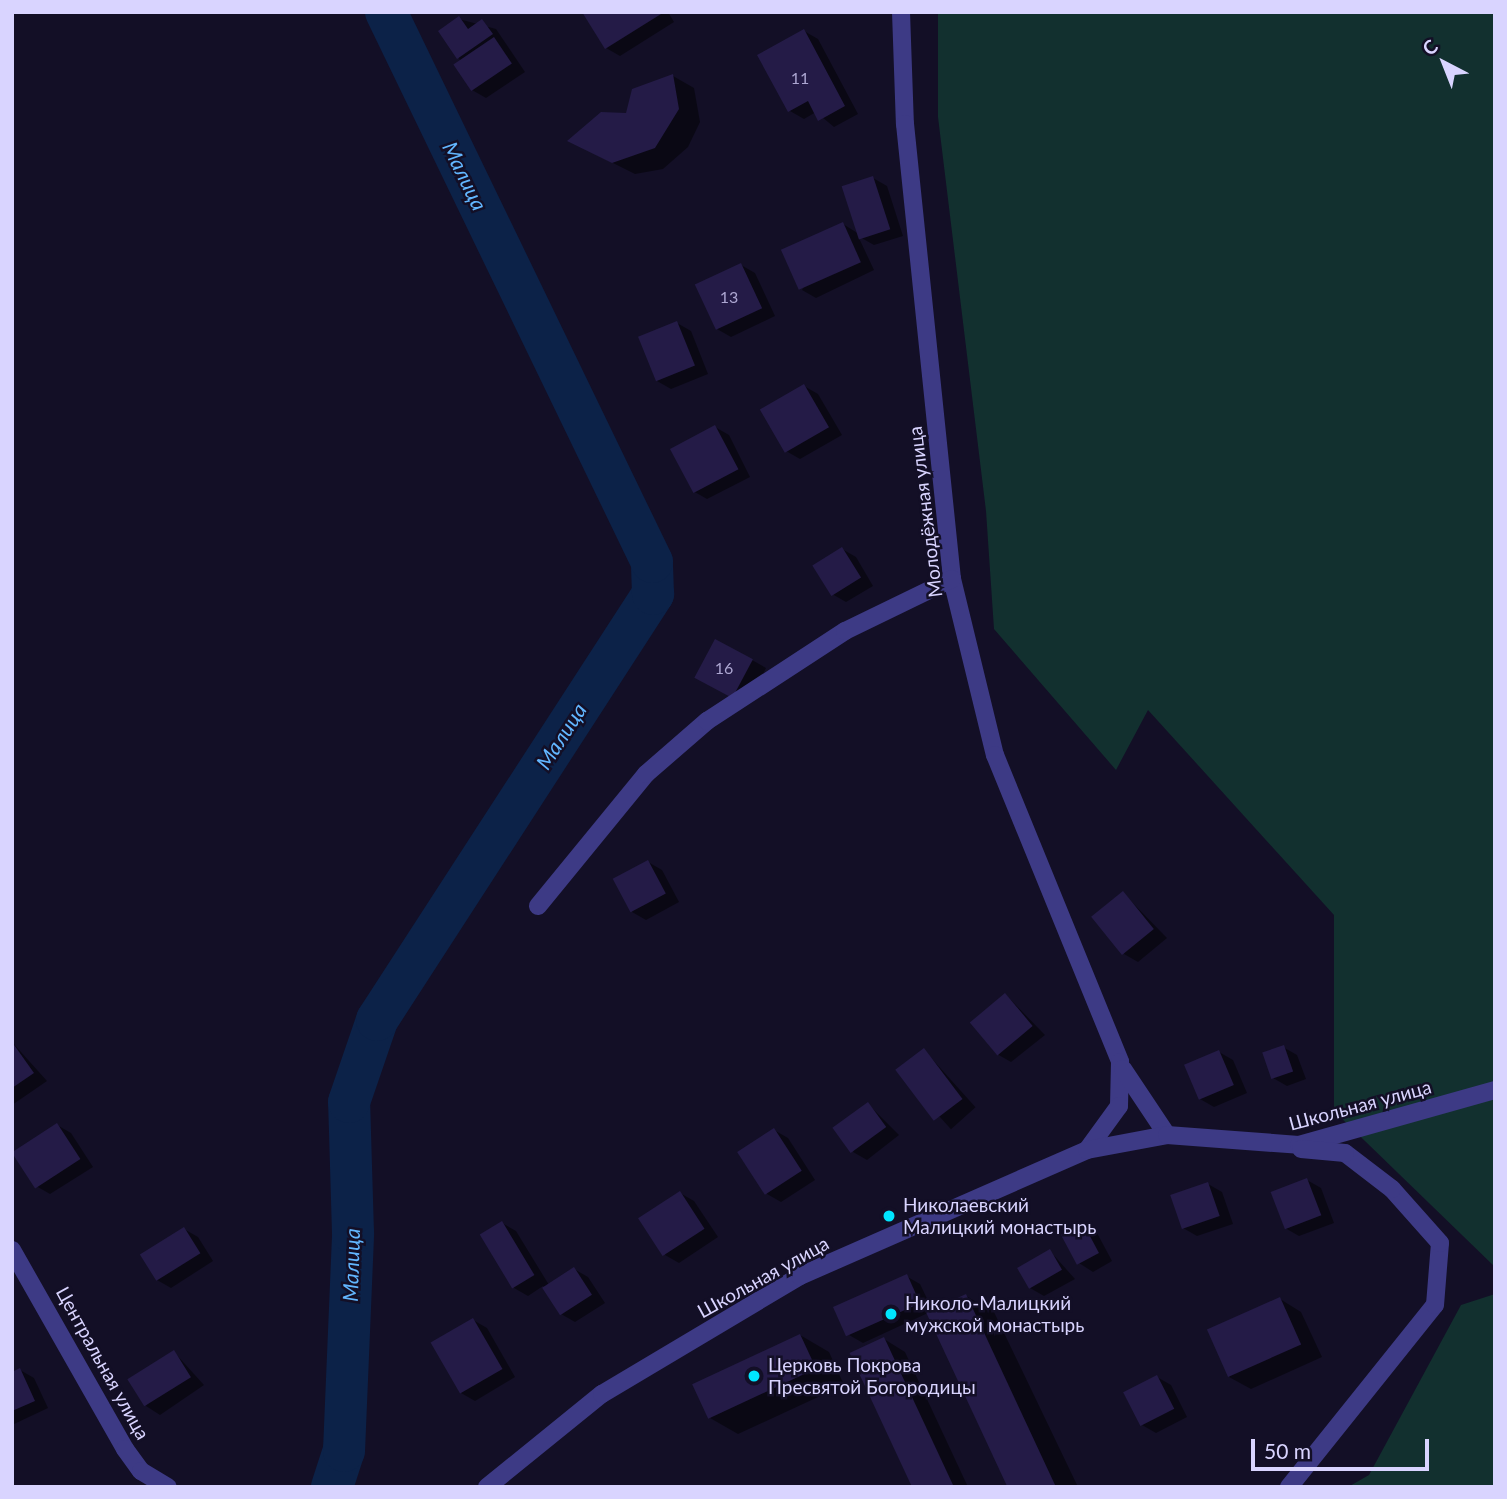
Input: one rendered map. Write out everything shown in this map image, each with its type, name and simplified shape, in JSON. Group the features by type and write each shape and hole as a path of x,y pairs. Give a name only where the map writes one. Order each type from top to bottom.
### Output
{"street":[{"name":"Молодёжная улица","path":"901,12 905,124 952,579 995,755 1120,1062 1167,1135"},
{"path":"538,906 646,774 707,721 845,631 952,579"},
{"name":"Молодёжная улица","path":"1087,1150 1119,1107 1120,1062"},
{"name":"Школьная улица","path":"487,1487 601,1394 800,1276 1087,1150 1167,1135 1276,1147 1495,1090"},
{"path":"1276,1147 1345,1153 1392,1189 1440,1243 1435,1305 1289,1487"},
{"name":"Центральная улица","path":"12,1250 125,1449 141,1471 168,1487"}],"green space":[{"path":"938,12 1495,12 1495,1267 1334,1111 1334,915 1148,710 1116,770 994,629 986,511 938,117"},
{"path":"1495,1294 1495,1487 1348,1487 1369,1475 1461,1305"}],"building":[{"path":"582,12 660,12 661,14 605,49"},
{"path":"459,16 468,29 482,19 493,34 457,59 438,31"},
{"path":"804,29 845,106 818,121 808,101 788,112 757,55"},
{"path":"494,37 512,64 471,91 453,64"},
{"path":"673,74 679,109 655,148 612,163 567,141 601,112 626,113 632,89"},
{"path":"873,176 890,229 859,239 842,186"},
{"path":"843,222 861,262 799,290 781,250"},
{"path":"741,263 762,308 716,330 695,285"},
{"path":"677,321 695,366 656,381 638,337"},
{"path":"804,384 829,427 785,453 760,410"},
{"path":"715,425 738,469 693,493 670,449"},
{"path":"842,547 861,578 831,596 812,566"},
{"path":"715,639 753,659 732,698 694,678"},
{"path":"648,860 666,894 631,912 613,879"},
{"path":"1123,891 1154,929 1122,955 1091,917"},
{"path":"1005,993 1033,1026 997,1056 970,1023"},
{"path":"12,1042 34,1073 12,1088"},
{"path":"1284,1045 1293,1071 1271,1079 1262,1052"},
{"path":"924,1048 963,1099 934,1121 895,1070"},
{"path":"1219,1050 1234,1085 1199,1100 1184,1065"},
{"path":"868,1102 886,1127 851,1153 832,1128"},
{"path":"57,1123 80,1159 35,1188 12,1152"},
{"path":"774,1128 802,1171 765,1195 737,1152"},
{"path":"1307,1178 1321,1215 1285,1229 1271,1192"},
{"path":"1208,1182 1220,1216 1182,1229 1170,1195"},
{"path":"680,1191 705,1229 663,1256 638,1218"},
{"path":"502,1221 534,1275 512,1288 480,1234"},
{"path":"1083,1223 1099,1253 1077,1265 1061,1235"},
{"path":"184,1227 200,1253 156,1281 140,1255"},
{"path":"1050,1249 1062,1270 1029,1289 1017,1268"},
{"path":"574,1267 592,1295 560,1315 542,1288"},
{"path":"907,1274 920,1303 846,1336 833,1307"},
{"path":"966,1294 1056,1487 1007,1487 926,1313"},
{"path":"1280,1297 1301,1345 1228,1377 1207,1330"},
{"path":"473,1318 502,1369 460,1394 431,1342"},
{"name":"Церковь Покрова Пресвятой Богородицы","path":"800,1334 816,1368 708,1419 692,1384"},
{"path":"884,1337 954,1487 912,1487 850,1353"},
{"path":"174,1350 191,1377 144,1406 127,1379"},
{"path":"20,1368 35,1401 12,1411 12,1372"},
{"path":"1157,1375 1174,1409 1140,1426 1123,1392"}],"waterway":[{"name":"Малица","path":"332,1487 344,1451 353,1233 349,1102 377,1020 653,594 652,562 386,12"}],"place":[{"name":"Николаевский Малицкий монастырь","path":"889,1216"},
{"name":"Николо-Малицкий мужской монастырь","path":"891,1314"},
{"name":"Церковь Покрова Пресвятой Богородицы","path":"754,1376"}]}
